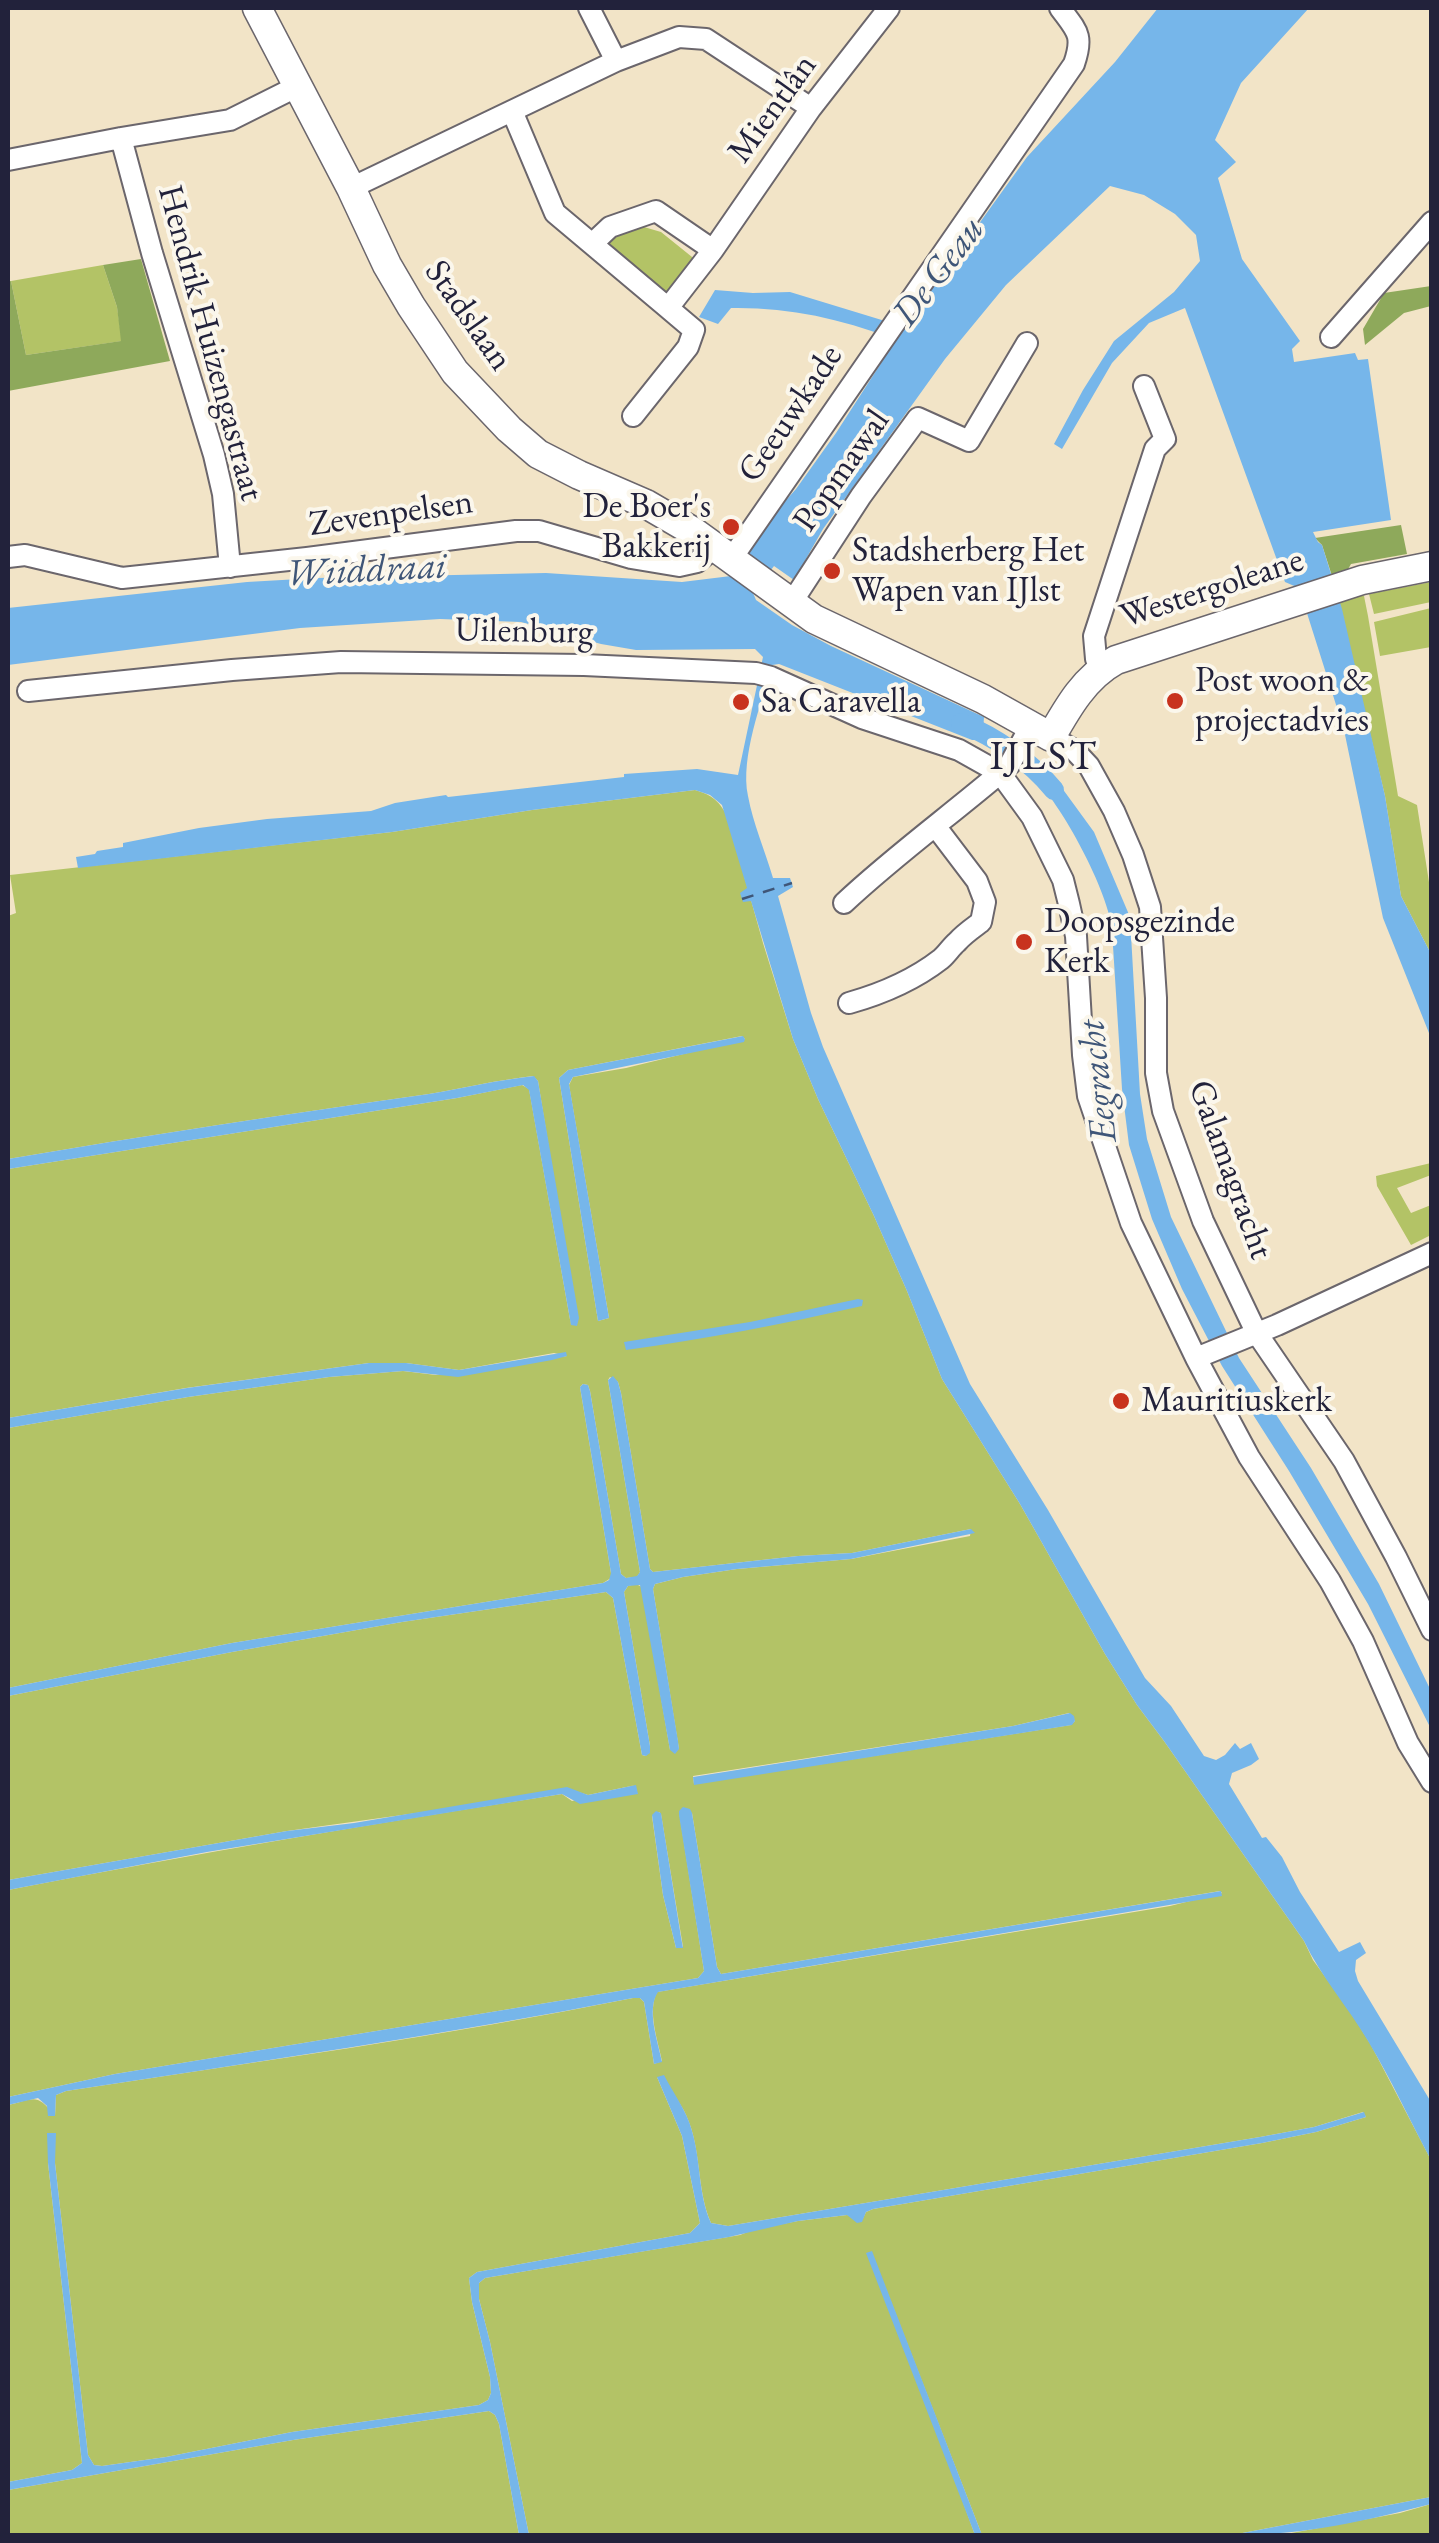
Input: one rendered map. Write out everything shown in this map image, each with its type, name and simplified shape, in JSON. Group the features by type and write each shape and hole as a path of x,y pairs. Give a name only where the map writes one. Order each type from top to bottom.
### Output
{"street":[{"name":"Stadslaan","path":"257,8 387,264 455,372 538,454 646,504 729,556"},
{"path":"589,8 616,60"},
{"name":"Mientlân","path":"668,308 889,8"},
{"name":"Geeuwkade","path":"729,556 1074,64 1080,46 1076,30 1060,8"},
{"path":"351,188 616,60 679,37 706,40 812,108"},
{"path":"8,160 230,120 298,86"},
{"path":"512,111 555,213 694,330 688,348 633,416"},
{"name":"Hendrik Huizengastraat","path":"121,138 214,455 223,494 230,567"},
{"path":"592,244 610,226 656,211 713,250"},
{"path":"1332,337 1432,222"},
{"name":"Popmawal","path":"784,597 918,418 969,441 1027,343"},
{"path":"1101,668 1094,636 1155,449 1165,439 1144,386"},
{"name":"Zevenpelsen","path":"8,557 25,555 122,578 516,531 539,531 631,558 679,566 729,556"},
{"name":"Galamagracht","path":"729,556 814,619 983,699 1074,750 1089,766 1133,855 1150,908 1156,1073 1163,1111 1203,1220 1256,1332 1344,1461 1432,1630"},
{"name":"Westergoleane","path":"1036,732 1101,668 1116,660 1344,586 1432,566"},
{"name":"Uilenburg","path":"28,691 340,662 584,665 764,675 862,718 1005,768"},
{"path":"844,904 1005,768 1036,732"},
{"path":"1005,768 1063,880 1076,936 1088,1096 1132,1222 1203,1354 1249,1457 1330,1580 1363,1641 1408,1743 1432,1782"},
{"path":"849,1004 911,978 944,958 981,922 984,902 978,881 936,826"},
{"path":"1203,1354 1432,1253"}],"green space":[{"path":"644,227 661,232 697,261 663,298 606,243"},
{"path":"141,259 170,361 8,391 8,282 11,281 26,355 121,341 117,307 103,265"},
{"path":"103,265 117,307 122,341 26,355 11,281"},
{"path":"1431,286 1431,306 1404,313 1365,345 1363,329 1384,293"},
{"path":"1401,525 1407,554 1351,564 1347,571 1332,576 1322,545 1315,538"},
{"path":"1431,582 1431,602 1374,614 1369,594"},
{"path":"1364,596 1398,796 1417,805 1431,895 1431,954 1401,896 1385,796 1338,600"},
{"path":"1431,608 1431,647 1380,656 1374,622"},
{"path":"695,790 715,799 725,812 793,1039 907,1291 942,1379 1137,1705 1350,2011 1431,2160 1431,2497 1232,2535 982,2535 871,2251 975,2535 529,2535 479,2299 479,2283 485,2278 740,2235 798,2221 847,2215 863,2218 873,2209 1262,2143 1366,2117 1363,2112 1314,2127 1260,2137 728,2226 711,2223 691,2128 680,2105 657,2077 682,2136 700,2223 690,2233 477,2272 469,2278 490,2377 488,2400 479,2405 292,2432 102,2466 94,2465 88,2455 55,2163 55,2133 48,2163 82,2463 72,2470 8,2482 8,2105 39,2100 55,2116 56,2095 66,2091 421,2036 633,1998 644,2002 654,2064 662,2061 653,2017 657,1992 1170,1906 1222,1893 721,1974 692,1813 679,1811 704,1971 698,1978 115,2074 8,2097 8,1890 492,1805 562,1794 572,1801 636,1785 588,1795 575,1791 287,1831 8,1880 8,1696 402,1622 606,1592 613,1598 642,1755 646,1756 650,1746 624,1592 628,1586 642,1587 670,1750 679,1749 655,1584 737,1569 851,1559 970,1536 971,1529 852,1553 653,1572 621,1393 618,1382 610,1377 640,1572 637,1577 626,1578 621,1574 590,1391 583,1384 580,1387 611,1573 611,1578 603,1583 232,1643 8,1688 8,1428 329,1377 403,1371 436,1375 567,1356 554,1353 459,1370 369,1363 8,1418 8,1169 522,1085 529,1089 571,1325 557,1198 538,1081 533,1076 8,1159 8,916 16,913 10,875 392,832","holes":["742,1036 745,1039 573,1077 569,1085 609,1318 598,1321 559,1078 568,1070","1069,1713 1075,1721 1071,1725 694,1784 693,1776 1013,1726","661,1814 683,1947 676,1948 663,1895 652,1816"]},
{"path":"1431,1163 1431,1175 1397,1188 1411,1213 1431,1205 1431,1235 1411,1245 1377,1186 1376,1176"},
{"path":"489,2411 499,2424 519,2535 8,2536 8,2490 293,2440"},
{"path":"1431,2504 1431,2535 1275,2536 1400,2513"}],"water":[{"path":"1158,8 1309,8 1241,83 1215,140 1236,162 1218,178 1242,259 1300,341 1292,349 1294,362 1355,353 1358,360 1368,359 1391,520 1313,532 1322,545 1342,609 1385,796 1401,896 1431,954 1431,1038 1383,918 1344,730 1299,588 1285,582 1185,308 1149,323 1112,363 1062,449 1054,444 1114,341 1174,292 1200,261 1196,235 1175,214 1144,195 1110,186 1006,285 945,359 823,529 794,580 774,566 753,593 756,600 792,625 831,646 984,717 979,740 779,664 772,665 749,747 746,781 773,878 790,878 793,887 778,896 823,1047 970,1384 1145,1678 1171,1706 1204,1756 1216,1760 1235,1743 1240,1749 1251,1743 1259,1759 1232,1773 1229,1784 1262,1838 1266,1837 1282,1857 1339,1952 1360,1942 1366,1953 1356,1960 1358,1981 1431,2102 1431,2160 1360,2028 1304,1941 1137,1705 942,1379 907,1291 793,1039 751,901 743,902 740,893 747,888 722,805 695,790 392,832 78,868 76,857 199,828 371,811 446,795 624,774 697,769 738,775 763,657 755,649 636,650 521,622 440,619 300,628 8,665 8,608 317,578 546,573 682,582 731,576 750,551 745,546 796,489 894,343 891,338 852,325 772,309 731,308 718,324 699,317 715,290 790,292 906,325 1027,157 1115,62"},
{"path":"1043,762 1094,832 1130,917 1140,1094 1147,1139 1171,1217 1239,1358 1311,1468 1379,1584 1431,1691 1431,1729 1368,1604 1222,1366 1182,1289 1152,1219 1129,1145 1113,930 1100,889 1067,823 1046,792 1028,776"},
{"path":"743,1036 744,1042 573,1077 569,1084 609,1318 598,1321 559,1078 568,1070"},
{"path":"534,1076 538,1081 579,1318 577,1326 571,1325 529,1090 523,1085 8,1169 8,1159"},
{"path":"863,1300 862,1306 744,1331 626,1350 624,1342 750,1322"},
{"path":"566,1352 567,1356 552,1360 458,1377 403,1371 329,1377 8,1428 8,1418 369,1363 459,1370"},
{"path":"613,1376 621,1393 653,1572 852,1553 971,1529 975,1533 851,1559 737,1569 655,1584 679,1749 675,1754 670,1750 640,1585 628,1586 624,1592 650,1746 646,1756 642,1755 613,1598 606,1592 402,1622 8,1696 8,1688 232,1643 609,1580 611,1573 580,1387 583,1384 590,1391 621,1574 626,1578 637,1576 640,1572 608,1380"},
{"path":"1070,1713 1075,1721 1072,1725 694,1785 693,1777 1013,1726"},
{"path":"636,1785 638,1794 580,1804 562,1794 207,1852 8,1890 8,1880 287,1831 567,1787 588,1795"},
{"path":"683,1807 692,1813 721,1974 1221,1891 1222,1896 658,1992 653,2017 662,2062 654,2064 644,2002 633,1998 421,2036 66,2091 56,2095 55,2116 48,2116 47,2106 38,2098 8,2105 8,2097 115,2074 698,1978 704,1971 679,1815"},
{"path":"656,1811 661,1813 683,1948 676,1948 663,1895 652,1815"},
{"path":"664,2075 690,2124 711,2223 728,2226 1260,2137 1364,2112 1366,2117 1262,2143 873,2209 857,2223 847,2215 798,2221 729,2237 485,2278 479,2283 479,2299 529,2535 519,2535 499,2424 489,2411 293,2440 8,2490 8,2482 72,2470 82,2463 47,2133 56,2133 55,2163 88,2455 94,2465 102,2466 292,2432 479,2405 488,2400 490,2377 469,2278 477,2272 690,2233 700,2223 682,2136 657,2077"},
{"path":"872,2251 982,2535 975,2535 866,2253"},
{"path":"1431,2497 1431,2504 1357,2522 1282,2533 1232,2535"}],"waterway":[{"name":"Eegracht","path":"961,723 1012,751 1054,790"}],"ferry route":[{"path":"742,899 792,883"}],"place":[{"name":"De Boer's Bakkerij","path":"731,527"},
{"name":"Stadsherberg Het Wapen van IJlst","path":"832,571"},
{"name":"Post woon & projectadvies","path":"1175,701"},
{"name":"Sa Caravella","path":"741,702"},
{"name":"Doopsgezinde Kerk","path":"1024,942"},
{"name":"Mauritiuskerk","path":"1121,1401"}],"district":[{"name":"IJLST","path":"1044,758"}],"water label":[{"name":"De Geau","path":"939,272"},
{"name":"Wiiddraai","path":"366,571"}]}
